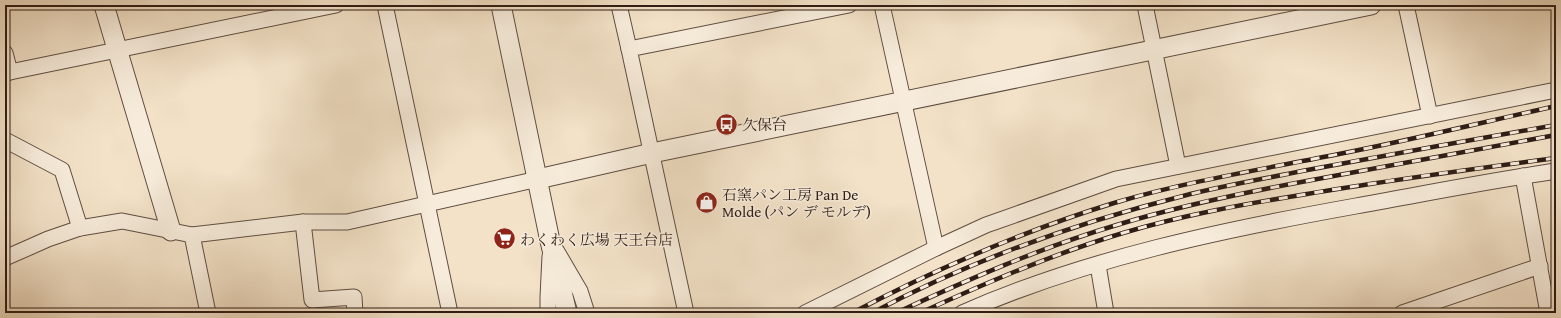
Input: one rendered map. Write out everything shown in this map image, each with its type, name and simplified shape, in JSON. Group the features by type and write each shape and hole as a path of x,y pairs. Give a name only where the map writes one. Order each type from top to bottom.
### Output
{"street":[{"path":"104,5 170,231"},
{"path":"5,53 8,72 117,51 336,5"},
{"path":"385,5 450,313"},
{"path":"501,5 550,241 567,313"},
{"path":"620,5 686,313"},
{"path":"629,49 848,5"},
{"path":"882,5 936,248"},
{"path":"1145,5 1178,166"},
{"path":"5,258 48,239 80,228 122,221 192,235 303,222 348,222 652,153 1371,5"},
{"path":"1406,5 1430,116"},
{"path":"805,313 986,225 1116,179 1556,90"},
{"path":"5,140 62,170 80,228"},
{"path":"962,313 1048,279 1137,253 1266,223 1556,171"},
{"path":"1523,176 1548,313"},
{"path":"303,222 312,300 354,297 355,313"},
{"path":"192,235 208,313"},
{"path":"548,313 550,241"},
{"path":"550,241 580,291 587,313"},
{"path":"1098,265 1106,313"},
{"path":"1402,313 1540,266"}],"railway":[{"path":"852,313 916,281 980,252 1046,226 1114,203 1170,188 1393,143 1556,106"},
{"path":"872,313 909,294 985,260 1063,231 1143,207 1198,192 1302,171 1556,125"},
{"path":"896,313 978,276 1034,253 1091,233 1144,217 1215,199 1263,189 1556,135"},
{"path":"920,313 995,280 1071,250 1123,233 1191,215 1338,189 1556,158"}],"place":[{"name":"久保台","path":"727,124"},
{"name":"石窯パン工房 Pan De Molde (パン デ モルデ)","path":"707,203"},
{"name":"わくわく広場 天王台店","path":"504,239"}]}
